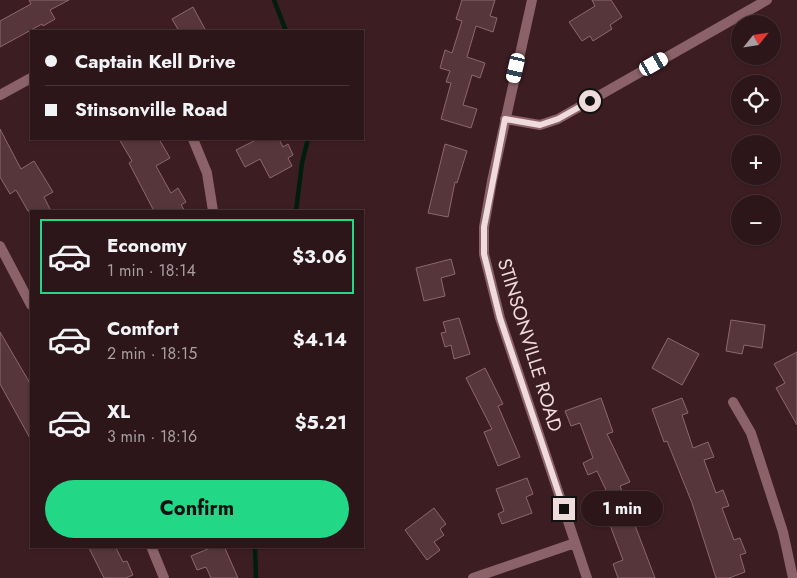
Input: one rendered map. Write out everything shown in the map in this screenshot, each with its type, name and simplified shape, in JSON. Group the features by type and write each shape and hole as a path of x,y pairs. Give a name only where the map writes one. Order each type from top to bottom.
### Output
{"street":[{"name":"STINSONVILLE ROAD","path":"532,0 505,119 484,227 484,254 500,318 587,578"},
{"path":"505,119 534,125 558,119 767,0"},
{"path":"0,95 30,79"},
{"path":"193,140 208,173 213,210"},
{"path":"0,246 30,303"},
{"path":"733,402 751,433 783,532 793,578"},
{"path":"472,578 575,543"},
{"path":"153,548 164,578"}],"building":[{"path":"29,0 69,0 50,10 55,19 43,26 42,24 30,30 0,47 0,21 31,4"},
{"path":"462,0 495,0 490,16 497,18 493,32 476,26 467,57 485,63 480,78 472,75 463,105 477,109 471,128 441,119 451,83 446,82 450,71 440,68 445,50 452,53 462,21 456,19"},
{"path":"592,0 611,0 622,17 610,25 612,29 593,41 590,36 582,41 569,22 595,6"},
{"path":"193,7 205,30 178,30 172,19"},
{"path":"0,129 21,169 34,161 53,192 44,197 50,210 28,211 16,190 10,194 0,177"},
{"path":"120,140 160,140 170,158 156,166 171,193 178,188 186,202 181,205 184,210 153,210 129,163 132,161"},
{"path":"256,140 280,140 283,147 288,144 293,155 288,158 292,166 270,178 260,159 245,167 236,150"},
{"path":"445,144 467,151 457,183 455,182 448,217 428,213"},
{"path":"451,259 455,274 441,278 445,296 424,301 416,268"},
{"path":"459,318 470,354 454,359 451,345 445,347 441,333 446,332 443,322"},
{"path":"731,320 765,325 762,348 744,345 742,354 726,351"},
{"path":"0,332 30,383 30,438 0,384"},
{"path":"668,338 699,354 682,385 652,368"},
{"path":"797,352 797,425 776,388 785,383 774,364"},
{"path":"485,368 503,404 498,406 520,457 498,466 484,432 492,429 466,378"},
{"path":"601,398 613,432 607,434 630,482 620,486 655,578 618,578 613,564 623,560 610,525 606,526 601,512 614,507 597,471 588,475 583,463 593,458 580,423 571,426 565,411"},
{"path":"682,398 688,413 682,415 693,448 708,442 714,457 704,460 716,493 723,490 729,506 722,508 734,540 740,538 746,553 740,555 745,572 729,578 716,578 692,503 667,441 664,442 652,409"},
{"path":"527,478 533,494 526,497 532,513 502,524 498,514 504,511 496,489"},
{"path":"434,508 446,524 440,529 444,535 434,542 440,550 427,560 405,530"},
{"path":"89,548 116,548 123,562 127,561 133,575 125,578 104,578"},
{"path":"210,548 225,548 238,578 211,578 206,567 197,570 191,556"}],"waterway":[{"path":"274,0 286,30"},
{"path":"296,210 302,163 308,140"},
{"path":"255,548 256,578"}],"route":[{"path":"564,509 500,318 484,254 484,227 505,119 540,125 558,119 590,101"}]}
